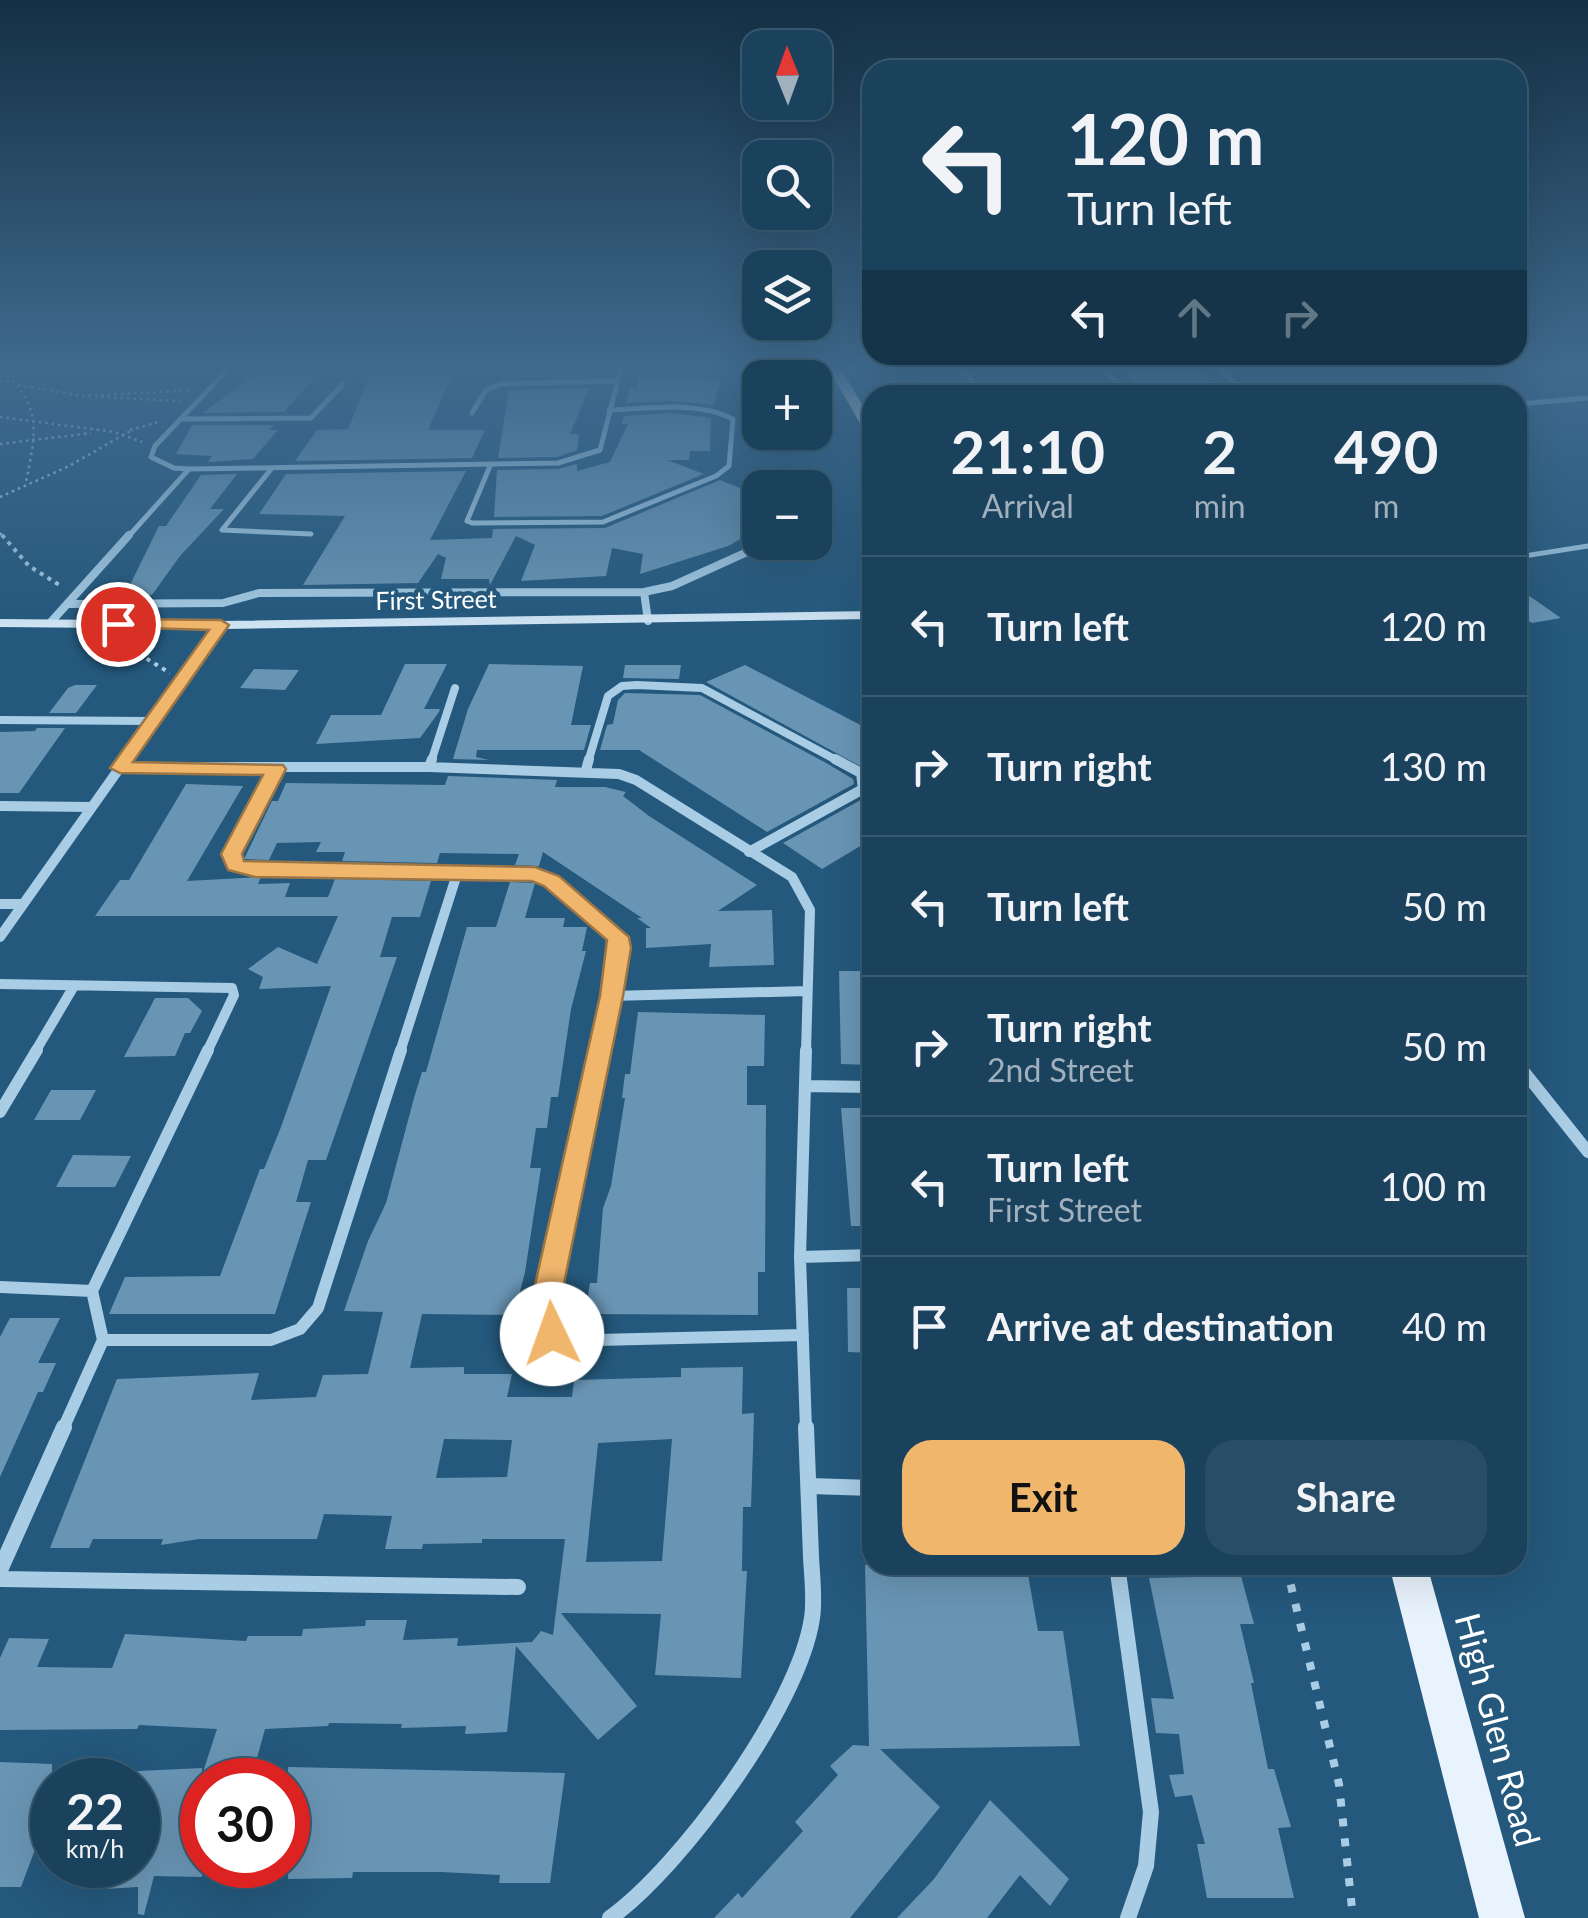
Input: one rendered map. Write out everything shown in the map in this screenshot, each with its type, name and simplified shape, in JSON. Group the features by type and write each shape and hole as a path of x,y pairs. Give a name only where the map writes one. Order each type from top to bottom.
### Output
{"main road":[{"name":"High Glen Road","path":"1411,1575 1502,1918"}],"street":[{"path":"152,454 174,468 189,469 490,466 558,463 591,454"},
{"path":"490,466 467,520 472,523 602,522 716,476 729,466 730,454"},
{"path":"272,468 222,530 311,534"},
{"path":"50,623 189,469"},
{"path":"67,604 223,603 259,594 644,592 672,586 742,554"},
{"path":"644,592 648,621"},
{"name":"First Street","path":"0,623 221,625 862,615"},
{"path":"0,937 221,625"},
{"path":"586,770 608,696 622,686 647,685 710,690 862,773"},
{"path":"429,767 455,688"},
{"path":"0,720 150,721"},
{"path":"120,768 586,770 636,780 792,877 806,897 810,910 800,1257 813,1616 805,1656 787,1699 744,1770 654,1880 610,1918"},
{"path":"276,769 231,854 232,862 240,868 522,872 544,877 614,932 620,948 547,1298 546,1326 552,1334 580,1340 803,1335"},
{"path":"749,852 862,790"},
{"path":"0,806 92,807"},
{"path":"103,1340 271,1340 286,1336 311,1319 458,871"},
{"path":"0,904 24,904"},
{"path":"0,984 222,985 232,988 234,995 92,1291 103,1340 0,1570"},
{"path":"0,1112 74,986"},
{"path":"611,996 807,991"},
{"path":"1527,1075 1588,1152"},
{"path":"806,1086 862,1087"},
{"path":"800,1257 862,1256"},
{"path":"0,1287 92,1291"},
{"path":"810,1486 862,1488"},
{"path":"1118,1575 1151,1812 1150,1851 1141,1890 1128,1918"},
{"path":"0,1579 518,1587"}],"lane":[{"path":"1527,556 1588,546"}],"path":[{"path":"26,482 31,454"},
{"path":"0,496 91,454"},
{"path":"0,533 30,566 75,595"},
{"path":"102,631 181,680"},
{"path":"1288,1575 1340,1786 1352,1872 1353,1918"}],"building":[{"path":"176,454 258,454 253,459 208,462 212,456"},
{"path":"300,454 474,454 472,458 295,461"},
{"path":"499,454 567,454 557,457 498,458"},
{"path":"614,454 690,454 689,460 667,460 704,474 602,516 494,517 497,470 558,469 577,464 577,471 610,462"},
{"path":"466,471 430,540 492,538 493,529 605,528 720,480 742,489 742,538 640,574 643,554 612,548 606,576 521,581 535,545 516,536 490,585 489,579 441,579 446,558 438,554 418,583 303,585 345,516 259,514 286,474"},
{"path":"237,474 210,509 224,509 180,556 152,595 125,595 159,526 166,526 201,475"},
{"path":"1527,594 1561,618 1532,623 1527,620"},
{"path":"405,664 447,664 424,709 440,709 439,712 420,738 316,744 331,715 381,715"},
{"path":"489,664 583,666 571,725 591,725 584,750 477,750 476,757 489,760 453,759 468,709"},
{"path":"625,665 681,665 679,679 623,678"},
{"path":"745,665 862,726 862,767 706,682"},
{"path":"254,669 299,670 285,690 240,688"},
{"path":"97,685 76,713 49,713 68,688"},
{"path":"625,693 700,695 828,764 853,779 854,784 767,832 639,750 600,750 607,725 613,724 618,700"},
{"path":"65,728 19,793 0,793 0,732"},
{"path":"448,776 557,780 555,787 605,787 626,792 623,796 649,816 757,885 718,911 772,910 774,965 709,967 711,944 646,948 646,928 651,928 637,918 642,918 543,852 539,866 515,865 519,854 440,853 437,863 342,861 345,852 316,852 321,842 277,843 269,860 244,859 272,801 278,801 286,783 445,785"},
{"path":"186,784 243,786 187,881 261,877 258,884 290,883 285,897 328,897 335,879 431,881 420,917 392,917 380,957 397,957 326,1160 308,1160 296,1202 311,1202 275,1314 109,1314 125,1277 220,1276 260,1169 264,1169 281,1127 331,986 259,989 263,977 248,969 278,947 317,964 338,916 95,916 120,880 129,880"},
{"path":"862,799 862,845 822,869 783,843"},
{"path":"510,882 535,883 525,918 565,918 563,927 587,927 582,951 586,951 571,1009 558,1097 551,1097 547,1128 536,1128 530,1168 541,1168 525,1272 514,1315 422,1314 410,1368 464,1367 464,1374 512,1374 507,1397 572,1397 574,1380 681,1377 681,1368 743,1367 742,1414 754,1413 751,1507 743,1507 742,1571 747,1571 741,1678 655,1675 661,1614 561,1613 637,1706 598,1740 516,1646 507,1732 465,1734 466,1726 401,1728 402,1724 329,1723 265,1729 257,1758 208,1758 217,1729 139,1725 137,1729 0,1730 0,1658 9,1638 49,1639 37,1667 112,1668 125,1634 246,1641 248,1636 302,1636 303,1629 365,1626 366,1620 407,1620 403,1640 458,1638 457,1646 532,1642 541,1631 553,1635 565,1539 482,1539 482,1543 385,1549 392,1516 324,1514 317,1539 199,1539 161,1545 163,1539 93,1539 89,1548 50,1548 117,1379 259,1373 251,1400 316,1397 323,1375 368,1374 383,1312 344,1311 368,1241 386,1203 467,927 496,927","holes":["444,1439 512,1440 507,1477 436,1478","672,1439 662,1561 586,1562 598,1443"]},
{"path":"839,971 862,971 862,1065 841,1064"},
{"path":"155,998 188,998 202,1011 190,1033 185,1033 175,1056 124,1057"},
{"path":"638,1012 765,1015 764,1066 747,1066 747,1105 766,1105 765,1272 758,1272 758,1315 585,1314 590,1283 597,1283 603,1208 611,1186 625,1074 630,1074"},
{"path":"51,1090 96,1090 80,1120 34,1120"},
{"path":"841,1108 862,1108 862,1226 851,1226"},
{"path":"73,1155 131,1156 115,1187 56,1187"},
{"path":"847,1288 862,1288 862,1353 848,1352"},
{"path":"10,1318 60,1318 38,1363 56,1363 43,1392 38,1392 0,1477 0,1337"},
{"path":"865,1575 1028,1575 1038,1631 1063,1631 1080,1746 880,1749 940,1807 850,1918 714,1918 738,1893 742,1898 803,1831 795,1822 838,1775 830,1766 853,1745 869,1746"},
{"path":"1241,1576 1254,1624 1240,1624 1268,1769 1274,1769 1291,1827 1278,1828 1294,1898 1207,1898 1197,1844 1205,1844 1192,1795 1175,1797 1169,1775 1184,1774 1179,1734 1156,1733 1151,1698 1174,1699 1149,1578"},
{"path":"0,1762 30,1763 30,1863 21,1887 0,1887"},
{"path":"310,1767 565,1773 550,1883 499,1883 500,1875 441,1872 353,1872 352,1878 310,1879"},
{"path":"180,1769 180,1877 160,1876 160,1770"},
{"path":"990,1800 1069,1879 1050,1906 1020,1875 987,1918 897,1918 934,1879"},
{"path":"138,1888 151,1888 144,1915 138,1914"}],"route":[{"path":"118,624 221,625 120,768 276,769 231,854 236,865 255,871 535,874 551,881 618,937 620,948 611,996 547,1298 546,1326 552,1334"}]}
